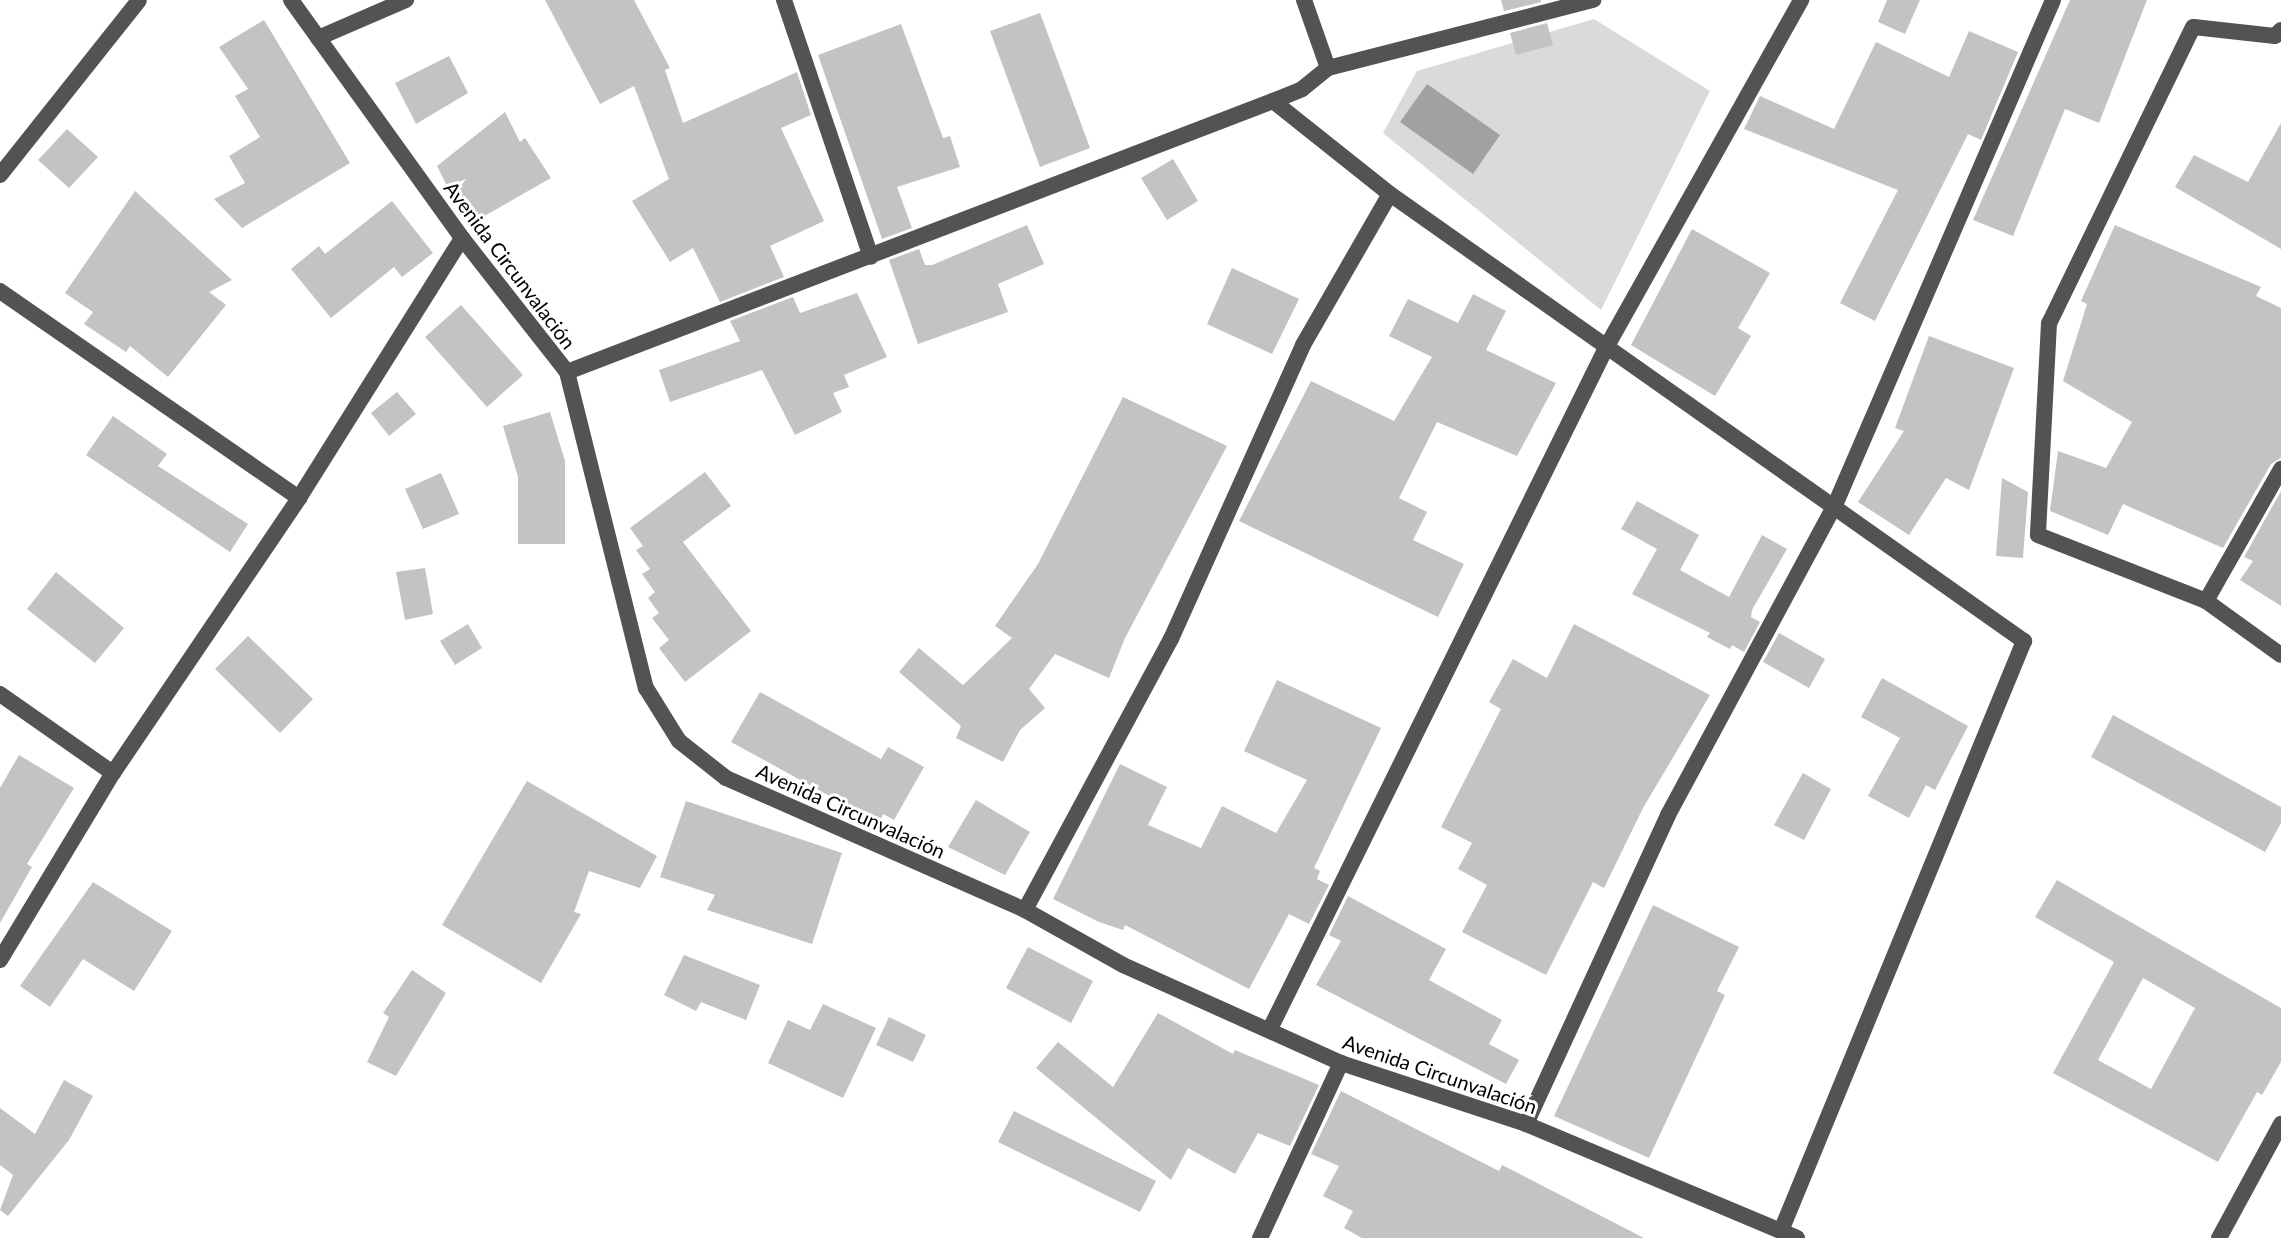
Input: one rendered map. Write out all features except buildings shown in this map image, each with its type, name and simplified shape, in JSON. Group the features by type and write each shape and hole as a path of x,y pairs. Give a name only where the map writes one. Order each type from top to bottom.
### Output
{"street":[{"path":"0,175 139,0"},
{"name":"Avenida Circunvalación","path":"291,0 462,238 567,372 646,688 679,741 726,778 1025,910 1123,965 1341,1063 1526,1124 1789,1235"},
{"path":"318,38 406,0"},
{"path":"784,0 871,257"},
{"path":"1304,0 1328,68"},
{"path":"567,372 1273,101 1302,89 1328,68 1593,0"},
{"path":"1270,1029 1607,346 1801,0"},
{"path":"1526,1124 1668,815 1835,505 2053,0"},
{"path":"2281,30 2275,36 2193,27 2049,323 2038,535 2206,601 2281,655"},
{"path":"1273,101 1390,194 2024,641 1789,1235"},
{"path":"1025,910 1171,639 1303,345 1390,194"},
{"path":"0,960 113,773 299,498 462,238"},
{"path":"0,291 299,498"},
{"path":"2206,601 2281,469"},
{"path":"0,694 113,773"},
{"path":"1260,1238 1341,1063"},
{"path":"2219,1238 2281,1124"}],"shaded area":[{"path":"1594,19 1710,91 1601,310 1383,133 1417,71"},
{"path":"1427,84 1500,135 1473,174 1400,122"}]}
